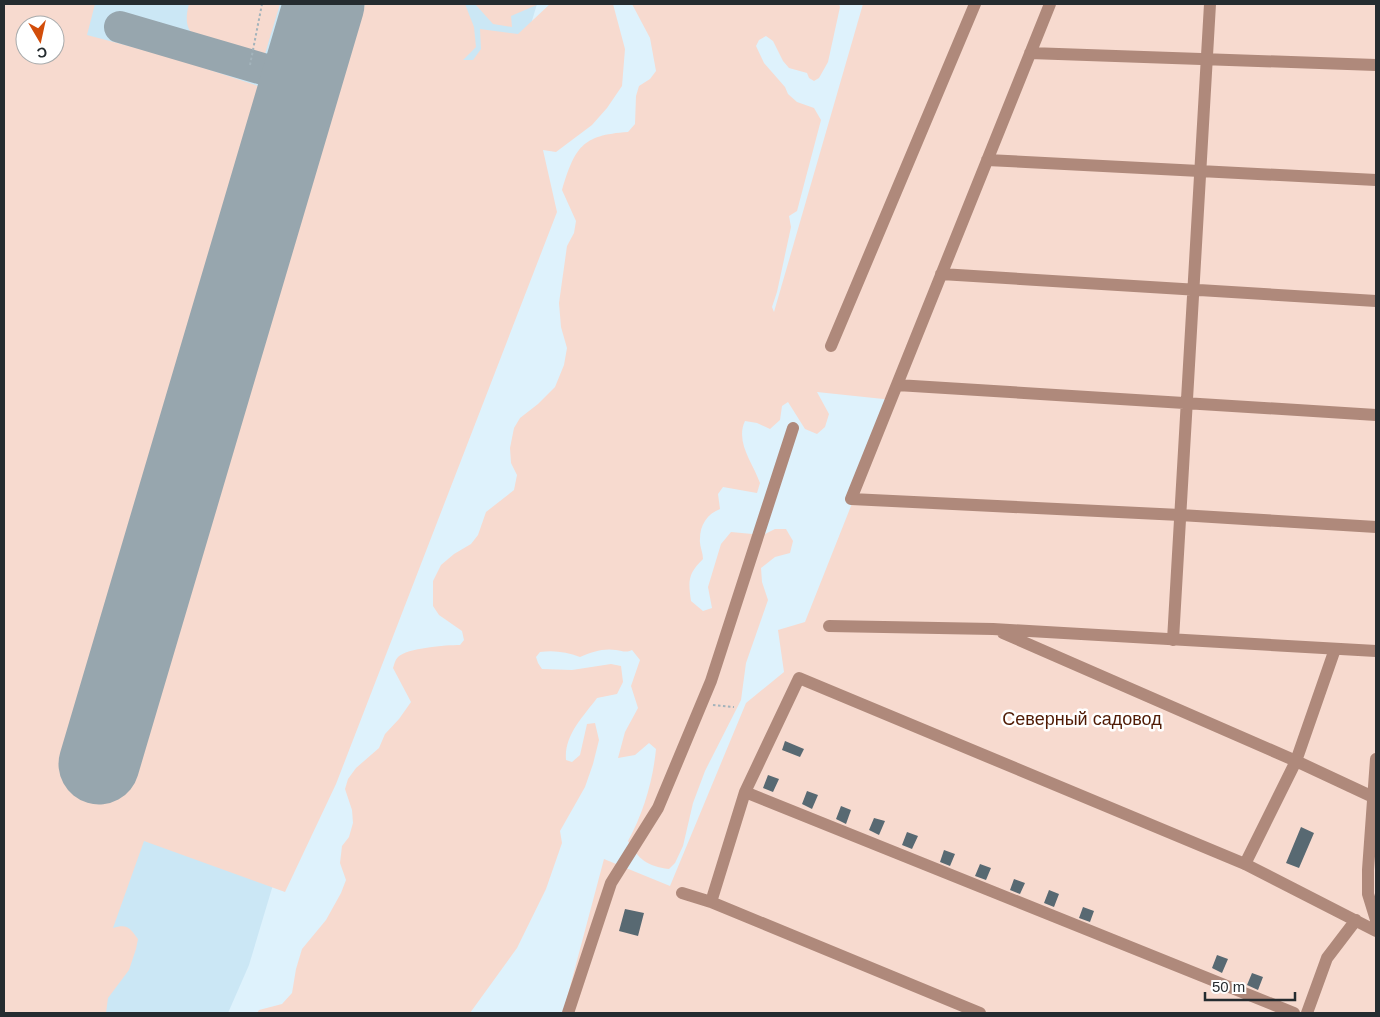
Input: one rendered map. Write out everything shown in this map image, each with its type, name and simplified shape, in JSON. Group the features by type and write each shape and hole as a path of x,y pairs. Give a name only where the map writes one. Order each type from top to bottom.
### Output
{"street":[{"path":"831,346 975,4"},
{"path":"1050,4 851,500 1180,515 1376,527"},
{"path":"1173,640 1210,4"},
{"path":"1030,53 1376,65"},
{"path":"987,160 1376,180"},
{"path":"941,274 1376,301"},
{"path":"897,385 1376,414"},
{"path":"568,1013 611,883 658,808 712,681 793,428"},
{"path":"829,626 993,630 1376,651"},
{"path":"993,630 1296,761 1373,797"},
{"path":"1245,864 1296,761 1335,649"},
{"path":"711,902 745,792 799,678 1245,864 1376,931"},
{"path":"1376,759 1373,797 1372,870 1368,894 1376,920"},
{"path":"745,792 1294,1013"},
{"path":"682,893 711,902 980,1013"},
{"path":"1307,1013 1327,958 1356,920"}],"path":[{"path":"250,65 262,4"},
{"path":"701,704 734,707"}],"shaded area":[{"path":"42,4 537,4 249,965 228,1013 4,1013 4,128 48,65 65,65 65,15 49,15"}],"green space":[{"path":"4,4 95,4 87,35 174,58 258,86 78,728 67,759 128,778 365,4 465,4 474,27 476,47 463,60 473,60 481,49 480,29 518,34 550,4 613,4 625,49 622,86 607,108 592,125 556,152 543,150 557,212 336,784 285,892 144,841 113,928 122,926 130,929 138,939 136,949 129,970 108,998 106,1013 4,1013"},
{"path":"189,4 280,4 264,57 207,41 194,35 187,24"},
{"path":"475,4 539,4 511,16 512,27 493,24"},
{"name":"Северный садовод","path":"632,4 839,4 840,7 828,62 819,78 814,81 809,78 807,73 789,68 783,61 773,41 766,36 759,40 756,46 764,63 785,87 788,94 797,102 814,108 821,120 797,211 789,216 791,227 772,307 774,312 863,4 1376,4 1376,1013 563,1013 604,859 670,886 746,703 784,672 778,630 805,622 893,400 817,392 829,414 825,427 817,434 805,429 788,402 782,406 780,420 770,429 757,423 745,421 742,437 746,452 760,483 757,493 723,487 718,494 720,509 708,517 701,529 700,541 703,559 692,573 689,588 691,601 703,611 712,608 708,587 721,544 731,532 763,535 775,529 786,529 793,541 790,553 775,557 761,568 762,582 768,600 746,663 741,700 705,771 693,803 683,846 675,863 669,869 649,864 636,853 628,841 646,797 656,749 649,743 635,755 618,758 625,732 638,708 631,686 640,660 632,650 626,652 602,650 580,657 560,652 540,652 536,657 542,669 572,670 611,664 621,666 623,682 617,694 597,698 571,734 566,751 566,760 572,762 580,755 587,724 595,723 599,740 585,787 560,831 562,843 546,889 517,948 470,1013 257,1013 259,1010 282,1004 292,993 302,949 326,920 341,893 346,880 340,863 342,846 349,837 353,823 352,810 345,789 348,779 356,768 379,748 385,734 411,702 393,668 396,660 410,651 437,646 460,645 464,640 462,631 439,615 433,606 433,581 441,565 454,554 471,544 478,535 486,512 514,490 517,475 511,463 510,448 514,428 520,418 555,387 564,365 567,348 561,327 559,303 567,246 574,233 576,221 562,190 571,164 582,146 600,136 628,132 635,124 636,96 639,86 650,79 656,71 650,38"}],"building":[{"path":"785,741 804,749 800,757 782,750"},
{"path":"768,775 779,779 773,792 763,788"},
{"path":"807,791 818,795 812,809 802,804"},
{"path":"841,806 851,810 846,824 836,819"},
{"path":"874,818 885,821 879,835 869,830"},
{"path":"1301,827 1314,833 1299,868 1286,863"},
{"path":"907,832 918,836 912,849 902,845"},
{"path":"944,850 955,854 950,866 940,862"},
{"path":"980,864 991,868 986,880 975,876"},
{"path":"1014,879 1025,883 1020,894 1010,890"},
{"path":"1049,890 1059,894 1054,907 1044,903"},
{"path":"1083,907 1094,911 1090,922 1079,918"},
{"path":"625,909 644,913 638,936 619,931"},
{"path":"1217,955 1228,959 1222,973 1212,968"},
{"path":"1252,973 1263,977 1258,990 1247,985"}],"taxiway":[{"path":"120,27 280,74 291,87 293,105"},
{"path":"280,74 291,72 309,53"}],"runway":[{"path":"99,764 324,4"}]}
